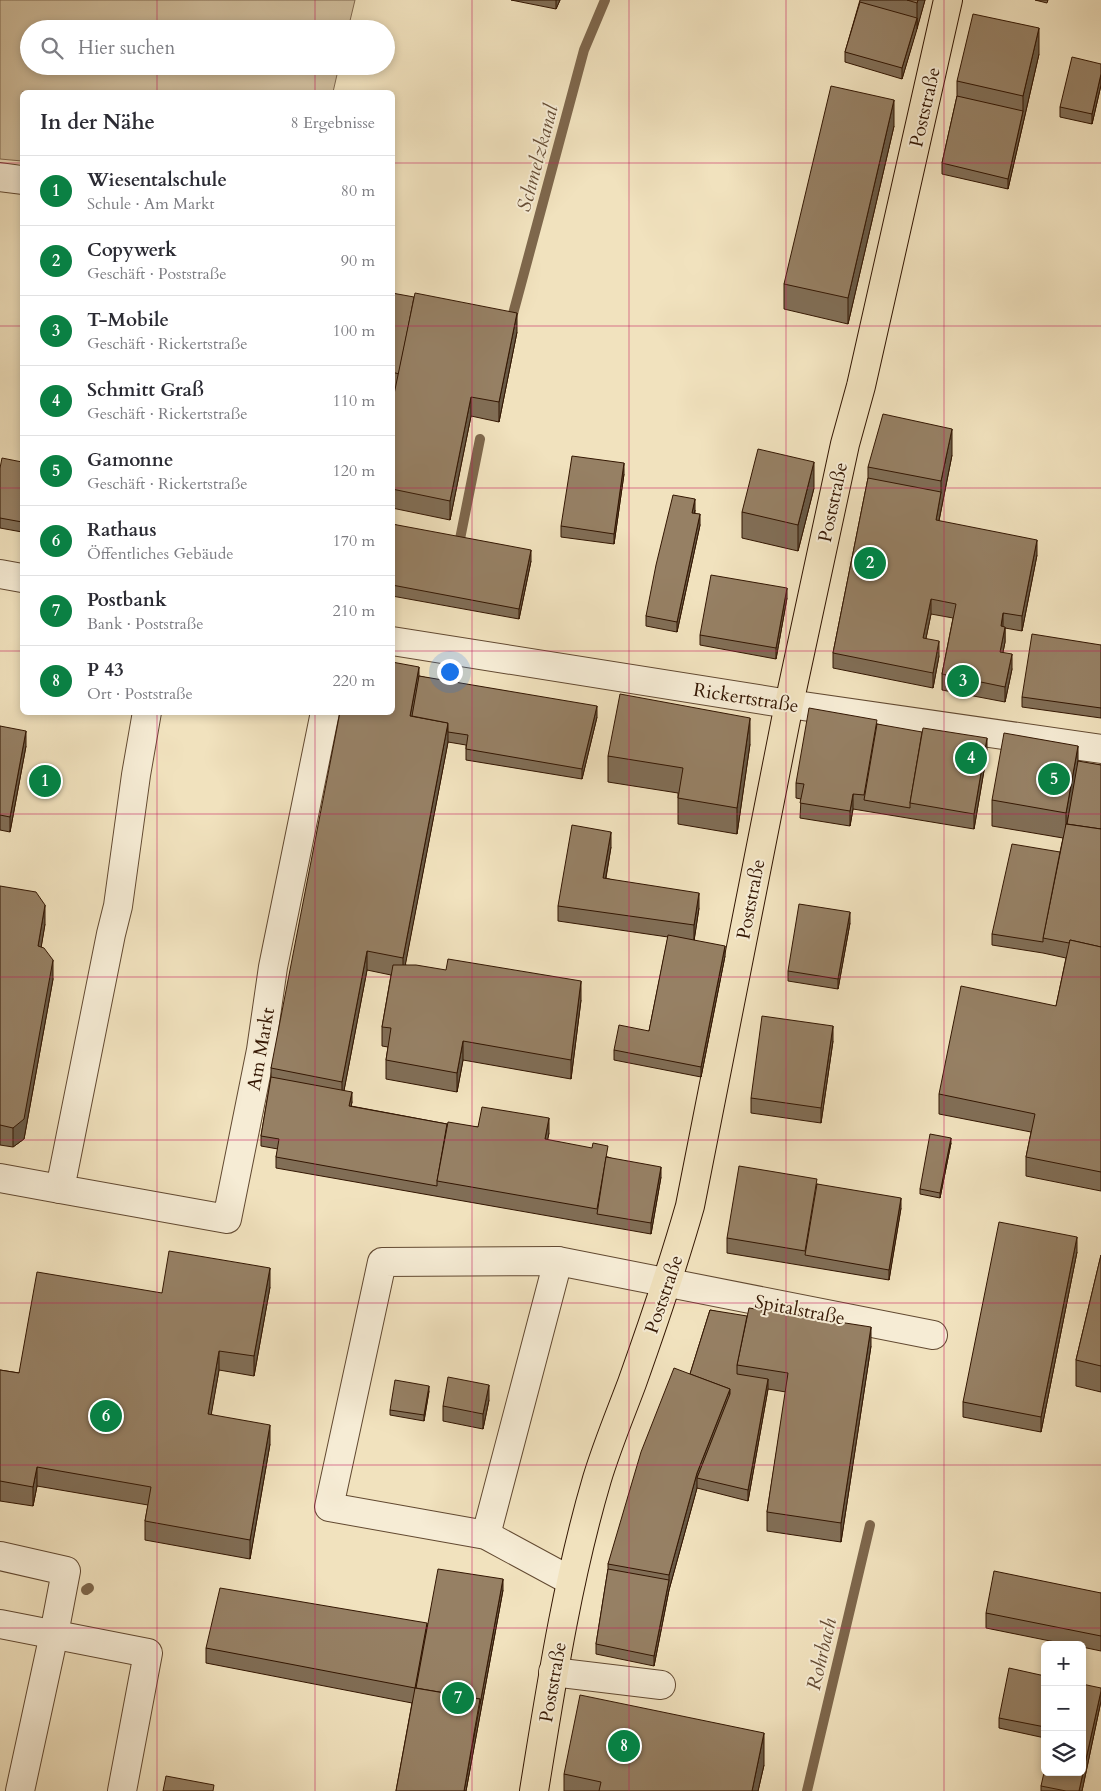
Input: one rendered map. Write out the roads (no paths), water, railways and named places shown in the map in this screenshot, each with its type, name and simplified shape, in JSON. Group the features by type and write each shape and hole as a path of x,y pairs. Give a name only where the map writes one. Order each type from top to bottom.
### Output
{"main road":[{"name":"Poststraße","path":"534,1791 570,1581 598,1477 667,1283 690,1206 789,704 845,444 861,386 948,0"}],"street":[{"path":"0,177 20,180"},
{"path":"0,574 20,578"},
{"name":"Rickertstraße","path":"395,641 789,704 1101,749"},
{"path":"60,1189 118,906 133,794 146,715"},
{"name":"Am Markt","path":"0,1178 227,1219 260,1050 273,967 324,715"},
{"path":"558,1261 486,1535 570,1581"},
{"name":"Spitalstraße","path":"486,1535 329,1507 382,1262 558,1261 933,1335"},
{"path":"0,1556 66,1571 20,1791"},
{"path":"0,1624 148,1653 122,1791"},
{"path":"553,1672 661,1685"}],"waterway":[{"name":"Schmelzkanal","path":"510,325 584,50 605,0"},
{"name":"Schmelzkanal","path":"460,539 480,439"},
{"name":"Rohrbach","path":"807,1791 870,1525"}],"place":[{"name":"Copywerk","path":"870,563"},
{"name":"T-Mobile","path":"963,681"},
{"name":"Schmitt Graß","path":"971,758"},
{"name":"Gamonne","path":"1054,779"},
{"name":"Wiesentalschule","path":"45,781"},
{"name":"Rathaus","path":"106,1416"},
{"name":"Postbank","path":"458,1698"},
{"name":"P 43","path":"624,1746"}]}
